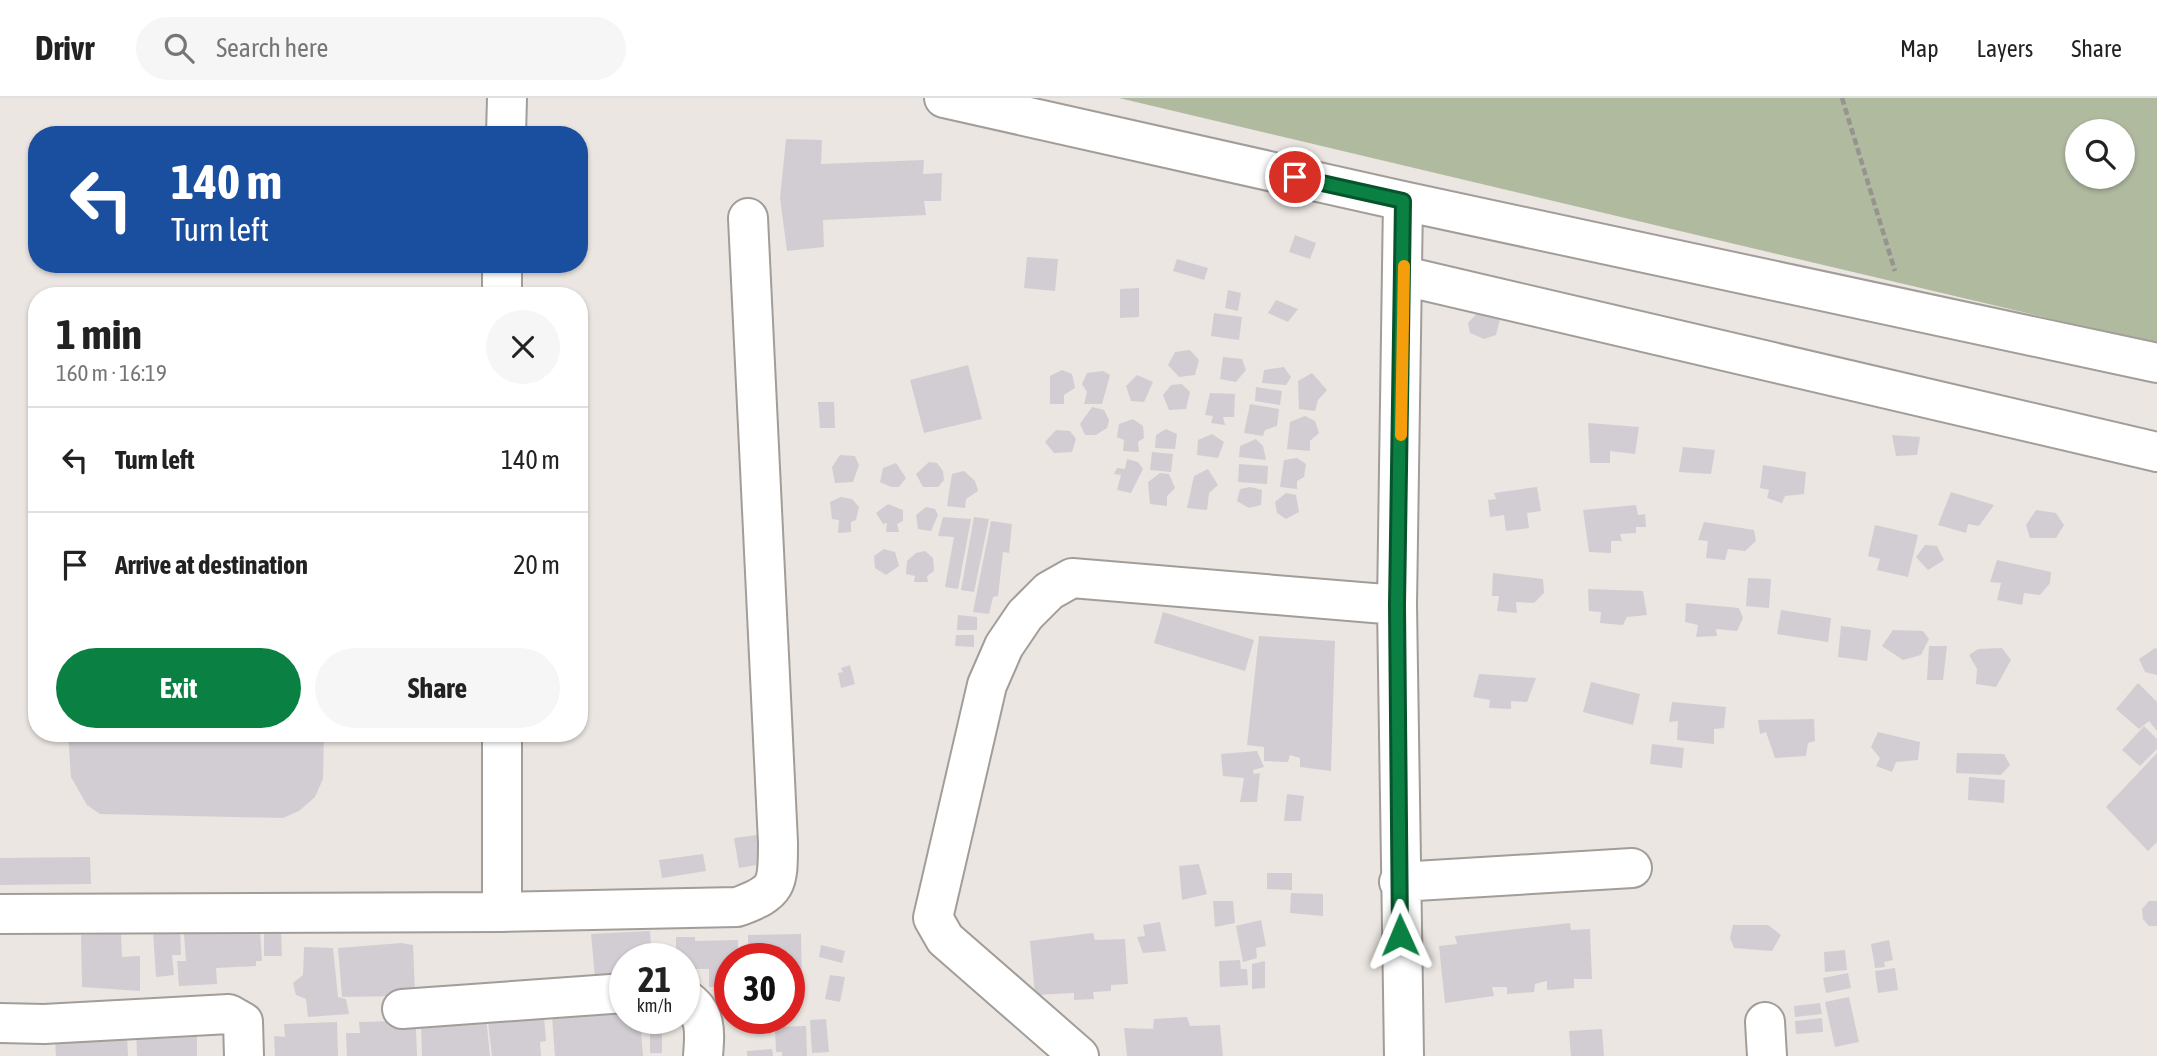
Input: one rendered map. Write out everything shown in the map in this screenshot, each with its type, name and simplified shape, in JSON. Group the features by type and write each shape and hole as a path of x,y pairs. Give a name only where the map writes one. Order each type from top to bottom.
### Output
{"street":[{"path":"506,98 506,126"},
{"path":"944,98 1403,201 2157,363"},
{"path":"1403,201 1397,605 1399,882 1404,1056"},
{"path":"0,914 502,912 737,907 763,897 778,878 748,218"},
{"path":"1404,275 2157,452"},
{"path":"1079,1056 945,939 933,918 987,685 1004,646 1025,615 1049,591 1072,578 1397,605"},
{"path":"502,742 502,912"},
{"path":"1399,882 1632,868"},
{"path":"402,1009 609,994"},
{"path":"0,1023 44,1024 229,1014 243,1022 244,1056"},
{"path":"700,1014 705,1023 703,1056"}],"path":[{"path":"1842,98 1907,309"}],"green space":[{"path":"1119,98 2157,98 2157,344"}],"building":[{"path":"786,139 822,140 821,164 924,160 923,174 942,173 941,201 924,201 926,215 823,220 824,247 787,251 780,198"},
{"path":"1295,235 1316,243 1310,259 1289,252"},
{"path":"1027,257 1058,259 1055,291 1024,288"},
{"path":"1177,259 1208,268 1204,280 1173,271"},
{"path":"1139,288 1139,317 1120,318 1120,289"},
{"path":"1228,290 1241,293 1238,311 1225,308"},
{"path":"1276,300 1298,309 1288,322 1268,313"},
{"path":"1494,311 1500,319 1496,335 1484,339 1470,333 1468,323 1478,312"},
{"path":"1214,313 1242,317 1239,340 1211,336"},
{"path":"1190,350 1199,360 1195,375 1179,377 1168,365 1175,352"},
{"path":"1223,357 1242,359 1246,370 1236,382 1220,379"},
{"path":"968,365 982,419 924,433 910,380"},
{"path":"1284,367 1291,377 1286,385 1262,383 1264,370"},
{"path":"1062,370 1072,374 1075,388 1064,395 1064,404 1050,404 1050,376"},
{"path":"1103,371 1110,375 1102,404 1084,404 1087,392 1082,384 1087,373"},
{"path":"1312,373 1327,390 1318,400 1315,411 1299,409 1298,381"},
{"path":"1137,375 1153,382 1144,402 1131,401 1126,386"},
{"path":"1182,384 1190,392 1186,409 1169,410 1163,395 1171,385"},
{"path":"1256,387 1282,391 1280,405 1255,401"},
{"path":"1210,393 1235,394 1234,417 1223,417 1225,425 1211,423 1213,416 1205,415"},
{"path":"818,402 834,402 835,428 820,428"},
{"path":"1250,404 1279,409 1277,426 1265,430 1263,436 1244,433"},
{"path":"1092,407 1104,410 1109,420 1107,428 1096,435 1085,435 1080,424"},
{"path":"1305,416 1315,421 1319,433 1310,441 1310,451 1287,449 1290,422"},
{"path":"1133,419 1143,426 1144,438 1138,442 1139,452 1123,451 1124,440 1117,437 1119,424"},
{"path":"1588,423 1639,427 1635,454 1610,451 1610,463 1590,463"},
{"path":"1166,429 1177,434 1175,449 1155,448 1156,435"},
{"path":"1056,430 1070,431 1076,439 1072,452 1054,453 1045,442"},
{"path":"1212,434 1224,442 1218,458 1197,455 1198,440"},
{"path":"1892,435 1920,437 1917,455 1896,456"},
{"path":"1256,439 1263,446 1266,460 1239,457 1240,446"},
{"path":"1683,447 1715,450 1711,474 1679,472"},
{"path":"1152,452 1173,454 1171,472 1150,470"},
{"path":"840,455 855,456 859,465 853,482 835,483 832,467"},
{"path":"1297,458 1306,464 1304,477 1297,481 1297,489 1280,487 1284,460"},
{"path":"1127,459 1138,462 1143,469 1131,493 1117,490 1121,475 1114,474 1117,468 1125,469"},
{"path":"929,462 937,463 943,471 944,480 938,487 923,487 916,474"},
{"path":"896,463 906,478 899,487 880,482 883,468"},
{"path":"1239,464 1268,466 1267,484 1238,482"},
{"path":"1763,465 1806,472 1804,494 1785,496 1782,503 1767,498 1769,490 1760,488"},
{"path":"1208,469 1218,485 1209,493 1207,510 1187,508 1194,476"},
{"path":"964,471 975,481 978,491 966,499 965,508 947,506 952,474"},
{"path":"1160,473 1169,474 1175,488 1167,496 1167,506 1150,504 1148,482"},
{"path":"1250,487 1262,490 1261,505 1249,508 1237,501 1240,489"},
{"path":"1537,487 1541,511 1527,513 1529,528 1506,531 1504,515 1490,517 1488,500 1496,499 1494,493"},
{"path":"1951,492 1994,505 1979,526 1968,524 1966,533 1938,525"},
{"path":"1286,493 1296,495 1299,512 1286,519 1277,513 1275,502"},
{"path":"841,497 852,499 859,507 856,520 851,522 851,532 838,533 839,520 832,519 830,502"},
{"path":"888,504 903,510 903,521 897,524 899,532 886,532 887,523 883,524 876,513"},
{"path":"1636,505 1638,515 1645,514 1646,527 1636,527 1636,533 1620,534 1622,541 1611,541 1611,553 1589,552 1583,510"},
{"path":"926,507 935,509 938,515 931,531 918,529 916,515"},
{"path":"2036,510 2056,513 2064,525 2056,538 2030,538 2026,525"},
{"path":"943,517 971,519 958,589 945,587 954,537 938,536"},
{"path":"974,517 989,519 974,592 961,590"},
{"path":"991,521 1012,524 1009,553 1003,552 998,596 993,597 989,614 973,612"},
{"path":"1704,522 1754,530 1756,541 1745,551 1728,549 1725,560 1706,558 1708,541 1698,540"},
{"path":"1875,525 1918,535 1908,577 1877,570 1880,559 1868,556"},
{"path":"1925,545 1937,546 1944,560 1928,570 1916,557"},
{"path":"884,549 895,552 899,566 886,575 875,568 874,556"},
{"path":"925,551 933,558 934,571 927,576 928,582 914,582 915,576 906,574 907,561 916,553"},
{"path":"1997,560 2051,572 2050,583 2040,595 2024,593 2022,605 1997,600 2001,583 1990,582"},
{"path":"1493,573 1543,579 1544,593 1534,603 1516,602 1517,613 1497,611 1499,596 1492,596"},
{"path":"1748,578 1771,579 1769,608 1746,606"},
{"path":"1588,589 1643,591 1647,615 1627,617 1623,625 1600,623 1601,612 1589,611"},
{"path":"1686,603 1739,608 1743,618 1737,631 1716,629 1717,636 1696,637 1698,625 1685,622"},
{"path":"1781,610 1831,618 1828,642 1777,634"},
{"path":"1163,612 1254,640 1245,671 1154,643"},
{"path":"958,615 977,617 977,630 957,630"},
{"path":"1841,626 1871,630 1867,661 1838,657"},
{"path":"1893,630 1923,631 1929,639 1921,655 1903,660 1882,646"},
{"path":"956,635 974,635 974,647 955,646"},
{"path":"1259,636 1335,641 1331,771 1300,767 1300,758 1290,755 1288,762 1264,761 1264,747 1247,745"},
{"path":"1929,646 1947,646 1943,680 1927,680"},
{"path":"2002,648 2011,660 1996,687 1976,684 1977,669 1969,655 1978,649"},
{"path":"2155,648 2157,675 2145,672 2139,659"},
{"path":"850,665 855,684 841,688 838,673 843,672 841,668"},
{"path":"1479,674 1536,678 1527,702 1511,701 1511,709 1489,708 1490,700 1473,697"},
{"path":"1591,682 1640,694 1633,725 1583,712"},
{"path":"2138,683 2157,702 2157,731 2149,721 2139,729 2116,709"},
{"path":"1672,702 1726,707 1724,728 1714,729 1714,744 1677,740 1678,721 1669,722"},
{"path":"1814,719 1815,741 1808,743 1806,756 1775,758 1766,732 1760,734 1758,720"},
{"path":"2144,726 2157,739 2157,749 2140,766 2122,750"},
{"path":"1878,732 1920,742 1918,760 1896,762 1892,772 1876,766 1880,758 1871,747"},
{"path":"69,742 324,742 323,779 315,797 299,811 283,818 100,814 87,805 71,777"},
{"path":"1652,744 1684,748 1682,768 1650,764"},
{"path":"1257,751 1264,767 1253,770 1254,774 1260,773 1257,802 1240,802 1244,778 1223,776 1221,754"},
{"path":"1957,753 2004,754 2010,765 2001,775 1956,773"},
{"path":"2157,753 2157,842 2148,851 2106,807"},
{"path":"1969,777 2005,780 2004,803 1968,800"},
{"path":"1287,794 1304,796 1301,821 1284,821"},
{"path":"757,835 762,864 739,868 734,838"},
{"path":"703,854 706,871 662,878 659,860"},
{"path":"90,857 91,884 0,885 0,858"},
{"path":"1199,864 1207,894 1182,900 1179,866"},
{"path":"1267,873 1292,873 1292,890 1267,889"},
{"path":"1291,893 1323,894 1323,916 1290,913"},
{"path":"1213,901 1233,901 1235,923 1215,927"},
{"path":"2149,901 2157,901 2157,926 2149,926 2143,919 2142,909"},
{"path":"1261,920 1266,946 1256,948 1257,958 1243,962 1236,926"},
{"path":"1160,922 1166,951 1143,953 1137,937 1145,936 1143,925"},
{"path":"1570,923 1571,930 1590,929 1592,979 1574,979 1574,988 1547,990 1547,981 1535,984 1534,992 1507,994 1507,987 1492,987 1494,996 1445,1003 1439,946 1457,944 1455,936"},
{"path":"1733,925 1768,925 1781,935 1772,951 1734,948 1730,938"},
{"path":"180,930 181,955 172,955 174,975 156,977 153,931"},
{"path":"260,930 262,961 256,961 256,966 216,968 217,984 179,986 177,961 186,961 184,934"},
{"path":"650,931 651,943 609,943 609,977 595,978 591,934"},
{"path":"281,932 282,956 264,956 264,933"},
{"path":"1093,933 1095,940 1125,939 1128,984 1111,985 1111,991 1093,992 1094,999 1074,1000 1074,993 1035,995 1030,941"},
{"path":"121,934 122,957 140,956 140,991 82,987 81,935"},
{"path":"801,934 801,943 748,943 748,935"},
{"path":"676,937 695,937 695,941 738,940 738,943 714,943 714,987 709,987 709,969 700,969 700,943 676,943"},
{"path":"1889,940 1893,960 1884,962 1885,967 1875,968 1871,944"},
{"path":"401,943 413,945 415,992 401,996 342,997 338,948"},
{"path":"821,945 845,951 842,963 819,957"},
{"path":"304,947 333,948 338,997 346,999 349,1014 308,1017 306,999 296,995 293,983 303,975"},
{"path":"1845,950 1847,970 1825,972 1824,952"},
{"path":"1240,960 1241,969 1247,969 1248,985 1220,987 1219,961"},
{"path":"1265,961 1265,988 1252,989 1252,964"},
{"path":"1895,968 1898,990 1878,993 1875,971"},
{"path":"1848,973 1851,988 1826,993 1823,978"},
{"path":"830,975 845,977 840,1002 825,999"},
{"path":"1849,997 1859,1042 1835,1047 1825,1002"},
{"path":"1820,1003 1822,1014 1795,1017 1794,1006"},
{"path":"609,1011 609,1034 641,1034 643,1056 555,1056 552,1016"},
{"path":"486,1016 490,1056 422,1056 421,1021"},
{"path":"544,1017 546,1041 540,1042 541,1056 492,1056 488,1022"},
{"path":"1187,1017 1190,1026 1220,1025 1223,1056 1127,1056 1124,1028 1153,1029 1154,1019"},
{"path":"1822,1018 1823,1032 1796,1034 1795,1021"},
{"path":"826,1019 829,1052 812,1053 810,1020"},
{"path":"398,1021 398,1029 416,1029 417,1056 347,1056 346,1033 360,1033 359,1022"},
{"path":"337,1022 338,1056 275,1056 274,1036 285,1037 284,1024"},
{"path":"805,1026 807,1056 782,1056 782,1052 776,1052 775,1034 805,1034"},
{"path":"136,1027 197,1031 197,1056 137,1056"},
{"path":"1602,1029 1604,1056 1571,1056 1569,1031"},
{"path":"650,1034 662,1034 662,1053 650,1053"},
{"path":"127,1035 128,1056 56,1056 55,1039"},
{"path":"772,1049 773,1056 747,1056 747,1051"}],"slow traffic":[{"path":"1401,435 1404,266"}],"route":[{"path":"1295,177 1403,201 1397,605 1400,935"}]}
